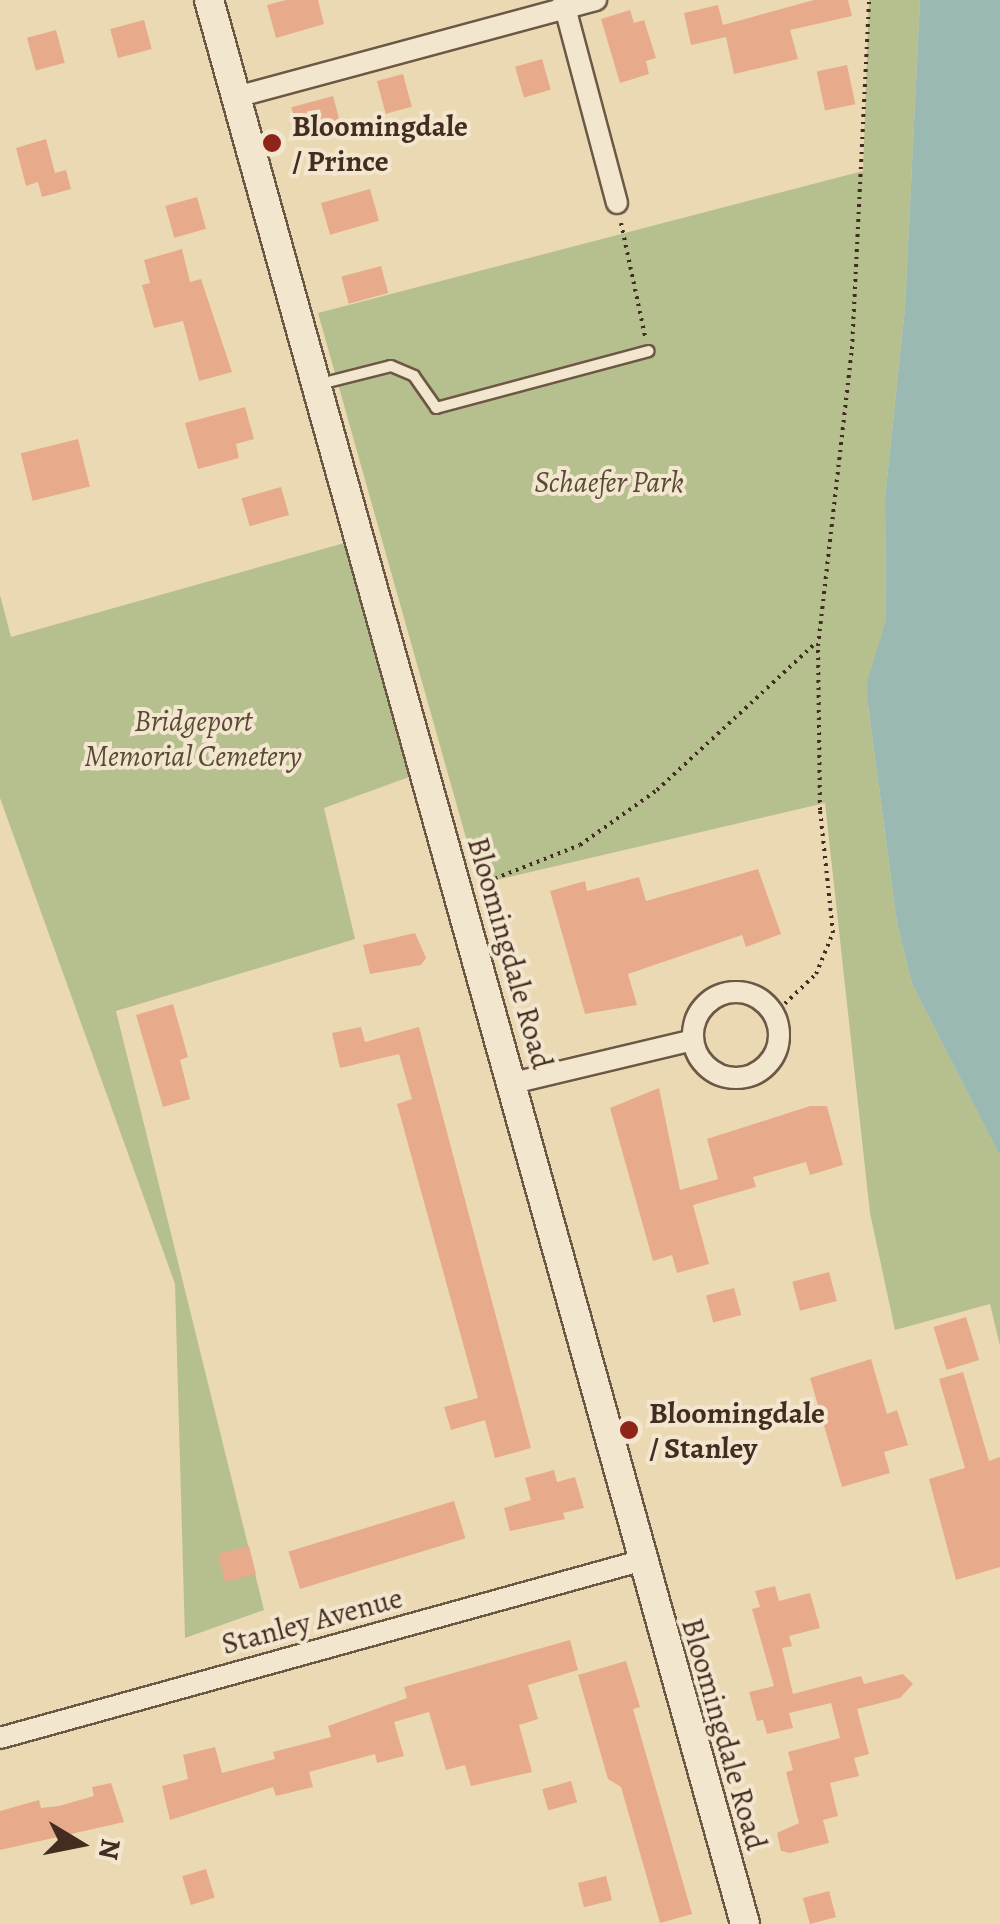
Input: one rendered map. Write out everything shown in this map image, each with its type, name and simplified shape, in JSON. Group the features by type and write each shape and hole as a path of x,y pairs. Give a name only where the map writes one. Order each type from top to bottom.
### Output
{"main road":[{"name":"Bloomingdale Road","path":"209,0 513,1082 640,1561 745,1924"}],"street":[{"path":"236,97 564,4 596,0"},
{"path":"564,4 616,203"},
{"path":"718,994 754,995 774,1014 780,1038 775,1056 748,1077 733,1078 706,1066 693,1040 704,1006 718,994"},
{"path":"513,1082 693,1040"},
{"name":"Stanley Avenue","path":"0,1738 640,1561"}],"lane":[{"path":"315,385 391,366 414,376 436,408 648,350"}],"path":[{"path":"774,1014 816,974 832,932 818,750 819,639 852,349 869,0"},
{"path":"616,203 648,350"},
{"path":"481,884 580,845 657,790 819,639"}],"green space":[{"name":"Schaefer Park","path":"869,0 920,0 905,308 885,498 886,620 868,705 897,923 912,984 1000,1156 1000,1346 990,1304 895,1330 870,1213 825,803 479,884 318,313 863,171"},
{"name":"Bridgeport Memorial Cemetery","path":"355,540 420,773 324,808 355,939 116,1011 264,1610 185,1638 175,1284 0,798 0,595 11,637"}],"water":[{"path":"920,0 1000,0 1000,1156 912,984 897,923 868,705 867,683 886,620 885,498 905,308"}],"building":[{"path":"286,0 318,0 324,24 276,38 267,5"},
{"path":"814,0 848,0 852,16 790,30 798,59 734,74 726,37 691,45 684,13 718,5 723,25"},
{"path":"630,10 634,23 644,20 656,58 646,61 649,74 620,83 601,19"},
{"path":"144,20 152,49 118,58 110,29"},
{"path":"56,30 65,63 36,71 27,38"},
{"path":"542,59 551,90 524,97 515,67"},
{"path":"847,65 855,104 825,111 817,71"},
{"path":"403,74 412,107 386,114 377,81"},
{"path":"333,96 342,129 300,140 291,107"},
{"path":"46,139 55,173 66,170 71,189 42,197 38,182 26,186 16,148"},
{"path":"370,189 379,221 330,235 321,203"},
{"path":"197,197 206,229 174,238 165,206"},
{"path":"182,249 190,282 201,279 232,372 199,381 183,321 154,328 142,285 150,283 144,260"},
{"path":"381,266 388,293 349,304 341,277"},
{"path":"245,407 254,439 236,444 239,458 198,469 185,423"},
{"path":"78,439 90,487 33,501 21,453"},
{"path":"281,487 289,515 250,526 242,498"},
{"path":"758,869 781,934 746,947 742,935 628,974 637,1005 585,1014 550,891 585,881 587,891 639,877 646,901"},
{"path":"415,933 426,958 421,965 370,974 363,945"},
{"path":"173,1004 188,1057 180,1060 190,1099 163,1107 136,1015"},
{"path":"361,1027 365,1042 419,1027 531,1448 495,1458 485,1420 451,1430 444,1407 478,1398 397,1104 412,1099 399,1054 340,1068 332,1033"},
{"path":"659,1088 680,1190 718,1179 707,1139 810,1106 827,1106 843,1165 810,1175 806,1162 753,1177 756,1187 693,1205 709,1264 677,1273 672,1255 653,1261 610,1108"},
{"path":"829,1272 837,1301 800,1311 792,1282"},
{"path":"734,1288 741,1315 713,1323 706,1296"},
{"path":"966,1317 979,1360 947,1370 933,1327"},
{"path":"871,1359 887,1414 897,1410 908,1445 884,1452 890,1473 842,1487 810,1378"},
{"path":"963,1372 989,1461 1000,1457 1000,1567 956,1580 929,1479 965,1468 939,1379"},
{"path":"554,1470 557,1482 575,1477 584,1508 563,1513 565,1519 510,1531 504,1508 531,1500 525,1478"},
{"path":"454,1501 465,1538 300,1589 289,1552"},
{"path":"249,1546 256,1574 225,1582 218,1554"},
{"path":"775,1586 779,1601 810,1593 820,1628 789,1636 792,1646 782,1648 793,1694 861,1676 864,1684 903,1674 913,1684 900,1698 857,1709 869,1754 854,1758 859,1776 830,1783 838,1816 823,1820 829,1843 790,1853 781,1851 777,1833 799,1823 786,1772 793,1770 788,1752 840,1738 831,1703 789,1713 793,1728 767,1734 763,1720 757,1721 749,1692 774,1686 752,1609 760,1607 755,1591"},
{"path":"570,1640 578,1670 528,1685 538,1719 519,1725 532,1772 471,1786 465,1765 446,1770 429,1712 394,1722 404,1756 377,1763 375,1754 309,1772 313,1787 276,1796 273,1787 170,1820 162,1786 188,1779 183,1755 215,1747 222,1773 275,1759 273,1752 331,1737 328,1726 407,1698 404,1687"},
{"path":"626,1661 640,1707 633,1709 692,1914 660,1923 621,1787 608,1779 578,1675"},
{"path":"571,1781 577,1802 548,1810 542,1789"},
{"path":"111,1783 124,1822 0,1850 0,1811 39,1800 41,1808 59,1806 94,1796 92,1787"},
{"path":"206,1869 215,1898 191,1905 182,1876"},
{"path":"606,1876 612,1900 584,1907 578,1883"},
{"path":"829,1891 836,1917 810,1924 803,1898"}],"place":[{"name":"Bloomingdale / Prince","path":"272,143"},
{"name":"Bloomingdale / Stanley","path":"629,1430"}]}
